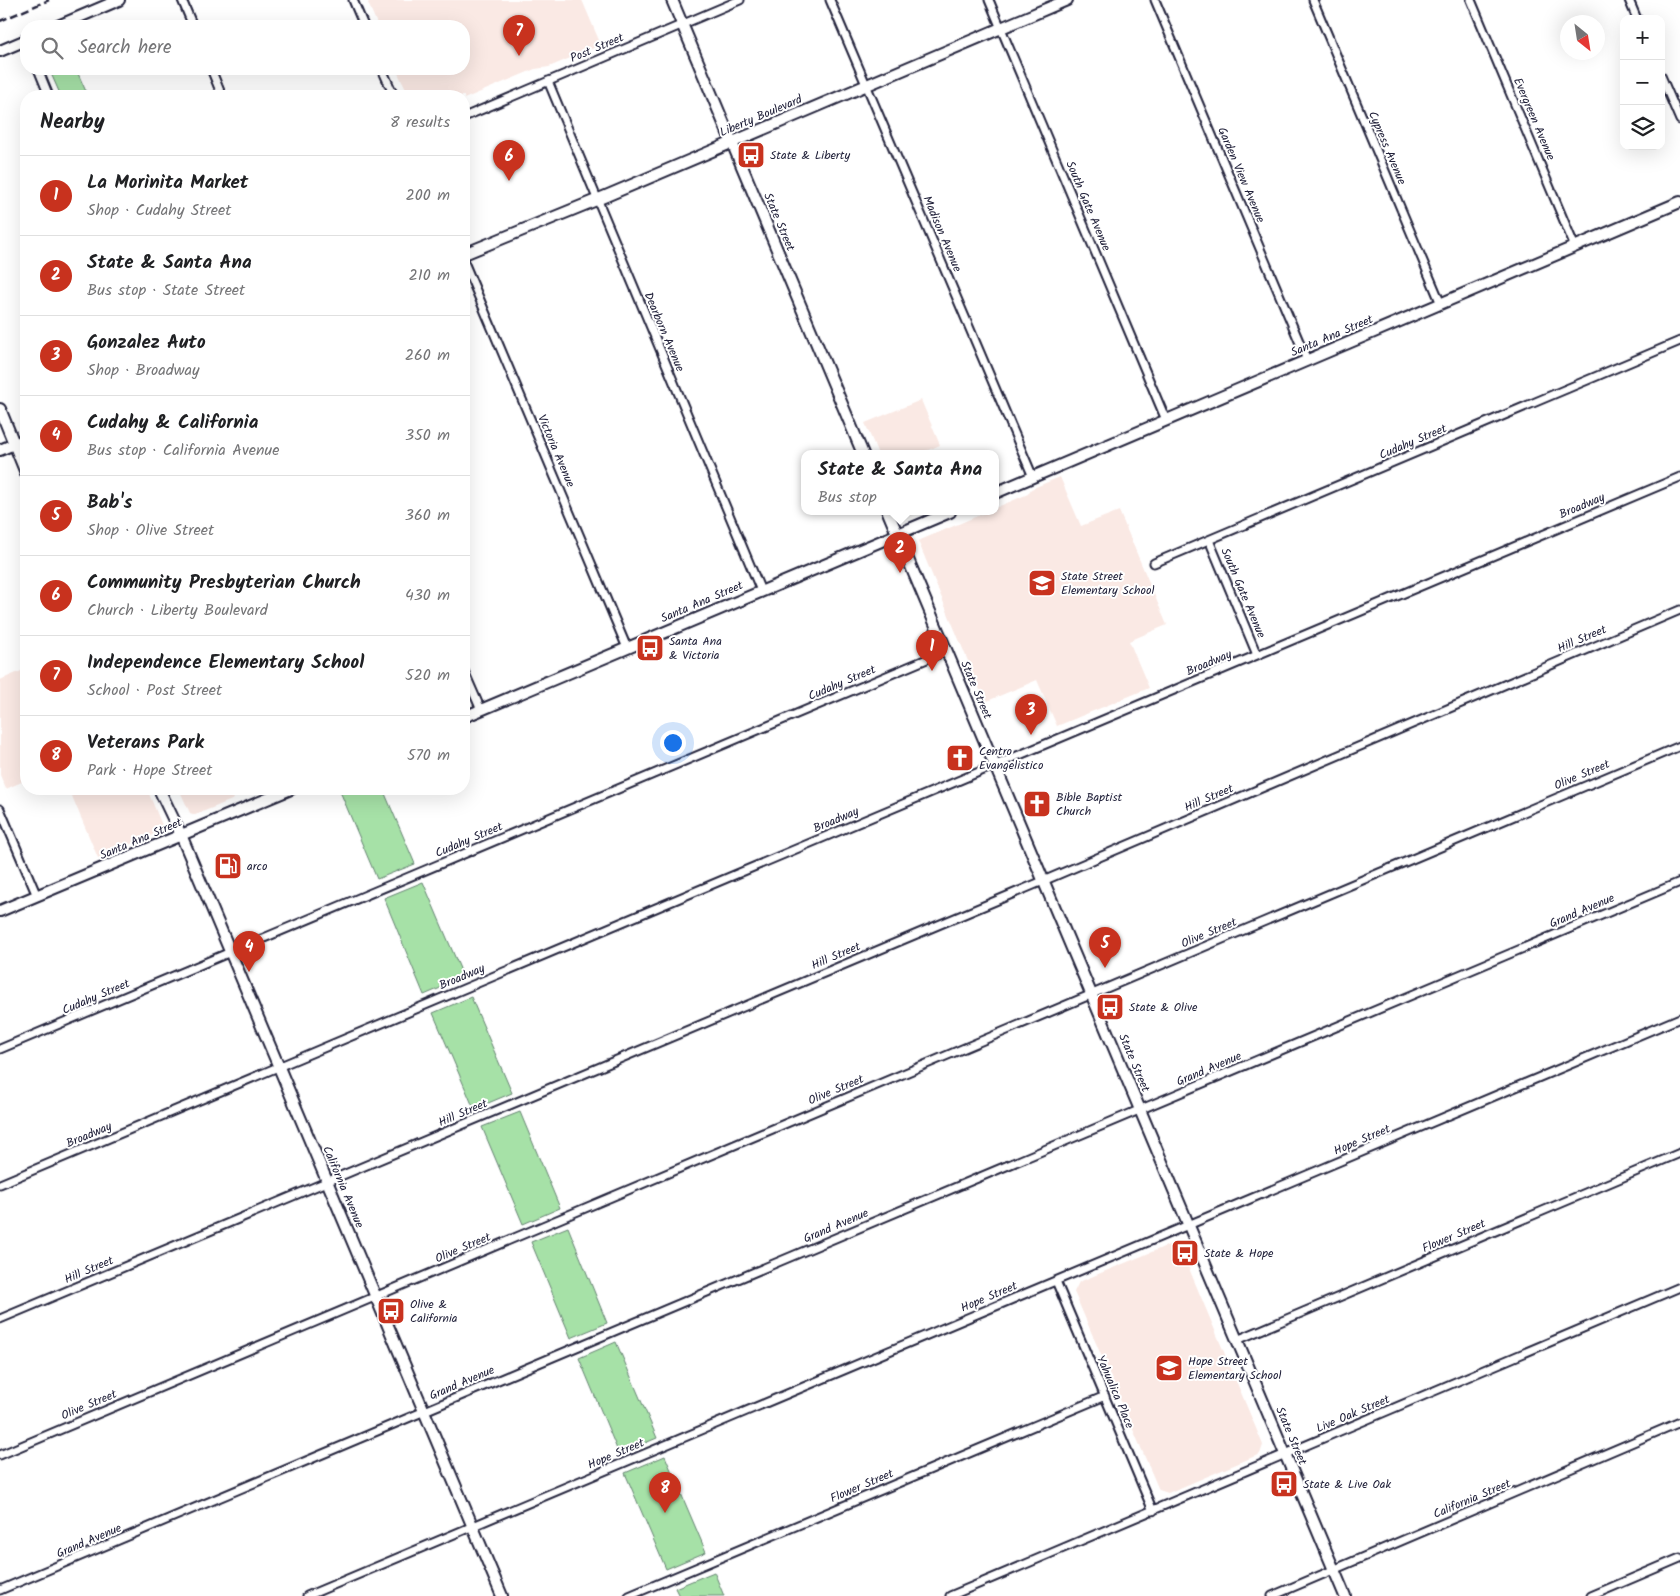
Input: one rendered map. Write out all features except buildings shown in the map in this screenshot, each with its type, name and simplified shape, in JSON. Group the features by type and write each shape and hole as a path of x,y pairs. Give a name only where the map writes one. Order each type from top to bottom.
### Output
{"street":[{"path":"72,20 119,0"},
{"path":"182,0 190,20"},
{"path":"353,0 361,20"},
{"name":"State Street","path":"672,0 862,450"},
{"name":"Post Street","path":"470,114 740,0"},
{"name":"Madison Avenue","path":"830,0 1032,477"},
{"name":"South Gate Avenue","path":"989,0 1166,420"},
{"name":"Liberty Boulevard","path":"470,252 1067,0"},
{"name":"Garden View Avenue","path":"1155,0 1307,360"},
{"name":"Cypress Avenue","path":"1313,0 1441,304"},
{"name":"Evergreen Avenue","path":"1471,0 1576,247"},
{"path":"1629,0 1635,15"},
{"path":"0,51 20,43"},
{"path":"41,75 47,90"},
{"path":"213,75 219,90"},
{"path":"385,75 391,90"},
{"name":"Dearborn Avenue","path":"548,81 761,591"},
{"path":"1665,85 1680,120"},
{"name":"Santa Ana Street","path":"999,491 1680,202"},
{"name":"Victoria Avenue","path":"470,276 627,648"},
{"name":"Cudahy Street","path":"1154,563 1680,341"},
{"path":"0,409 20,457"},
{"path":"0,450 20,441"},
{"name":"Broadway","path":"0,1184 1680,477"},
{"name":"State Street","path":"889,515 1345,1596"},
{"name":"Santa Ana Street","path":"470,715 943,515"},
{"name":"South Gate Avenue","path":"1209,540 1257,655"},
{"name":"Hill Street","path":"0,1320 1043,881 1680,610"},
{"name":"Cudahy Street","path":"0,1049 946,651"},
{"path":"470,685 481,710"},
{"name":"Olive Street","path":"0,1455 1680,746"},
{"name":"California Avenue","path":"162,795 181,836 502,1596"},
{"name":"Santa Ana Street","path":"0,912 277,795"},
{"path":"0,809 37,896"},
{"name":"Grand Avenue","path":"0,1590 1680,882"},
{"name":"Hope Street","path":"307,1596 1680,1018"},
{"name":"Flower Street","path":"1237,1340 1680,1154"},
{"name":"Yahualica Place","path":"1056,1281 1153,1511"},
{"name":"Live Oak Street","path":"950,1596 1680,1287"},
{"name":"Flower Street","path":"629,1596 1105,1396"},
{"name":"California Street","path":"1272,1596 1680,1422"},
{"path":"1591,1596 1680,1558"}],"shaded area":[{"path":"370,0 582,0 601,45 549,67 535,69 470,96 470,90 406,90 399,75 470,75 470,20 375,20 368,3"},
{"path":"921,400 940,445 928,450 876,450 865,423"},
{"name":"State Street Elementary School","path":"1060,477 1081,526 1119,511 1167,625 1129,641 1149,688 1057,726 1037,680 985,702 918,541 980,515 999,515 999,506 1028,494 1031,489"},
{"path":"20,672 20,783 6,789 0,775 0,680"},
{"path":"72,795 149,795 164,830 98,858"},
{"path":"182,795 232,795 234,799 195,815 190,813"},
{"name":"Hope Street Elementary School","path":"1171,1244 1180,1247 1263,1445 1260,1454 1168,1493 1159,1490 1074,1292 1079,1282"}],"green space":[{"path":"52,75 79,75 85,90 58,90"},
{"path":"342,795 386,795 415,864 377,879"},
{"path":"423,882 464,978 424,995 384,898"},
{"path":"471,997 512,1093 474,1109 433,1013"},
{"path":"520,1112 560,1208 523,1224 482,1127"},
{"path":"568,1227 607,1323 571,1338 531,1242"},
{"path":"616,1342 657,1438 619,1454 579,1358"},
{"path":"665,1456 706,1552 666,1569 625,1473"},
{"path":"714,1572 724,1596 679,1596 675,1588"}],"railway":[{"path":"0,21 49,0"}],"place":[{"name":"Independence Elementary School","path":"519,56"},
{"name":"State & Liberty","path":"751,155"},
{"name":"Community Presbyterian Church","path":"509,181"},
{"name":"State & Santa Ana","path":"900,573"},
{"name":"State Street Elementary School","path":"1042,583"},
{"name":"Santa Ana & Victoria","path":"650,648"},
{"name":"La Morinita Market","path":"932,671"},
{"name":"Gonzalez Auto","path":"1031,735"},
{"name":"Centro Evangelistico","path":"960,758"},
{"name":"Bible Baptist Church","path":"1037,804"},
{"name":"arco","path":"228,866"},
{"name":"Bab's","path":"1105,968"},
{"name":"Cudahy & California","path":"249,972"},
{"name":"State & Olive","path":"1110,1007"},
{"name":"State & Hope","path":"1185,1253"},
{"name":"Olive & California","path":"391,1311"},
{"name":"Hope Street Elementary School","path":"1169,1368"},
{"name":"State & Live Oak","path":"1284,1484"},
{"name":"Veterans Park","path":"665,1513"}]}
